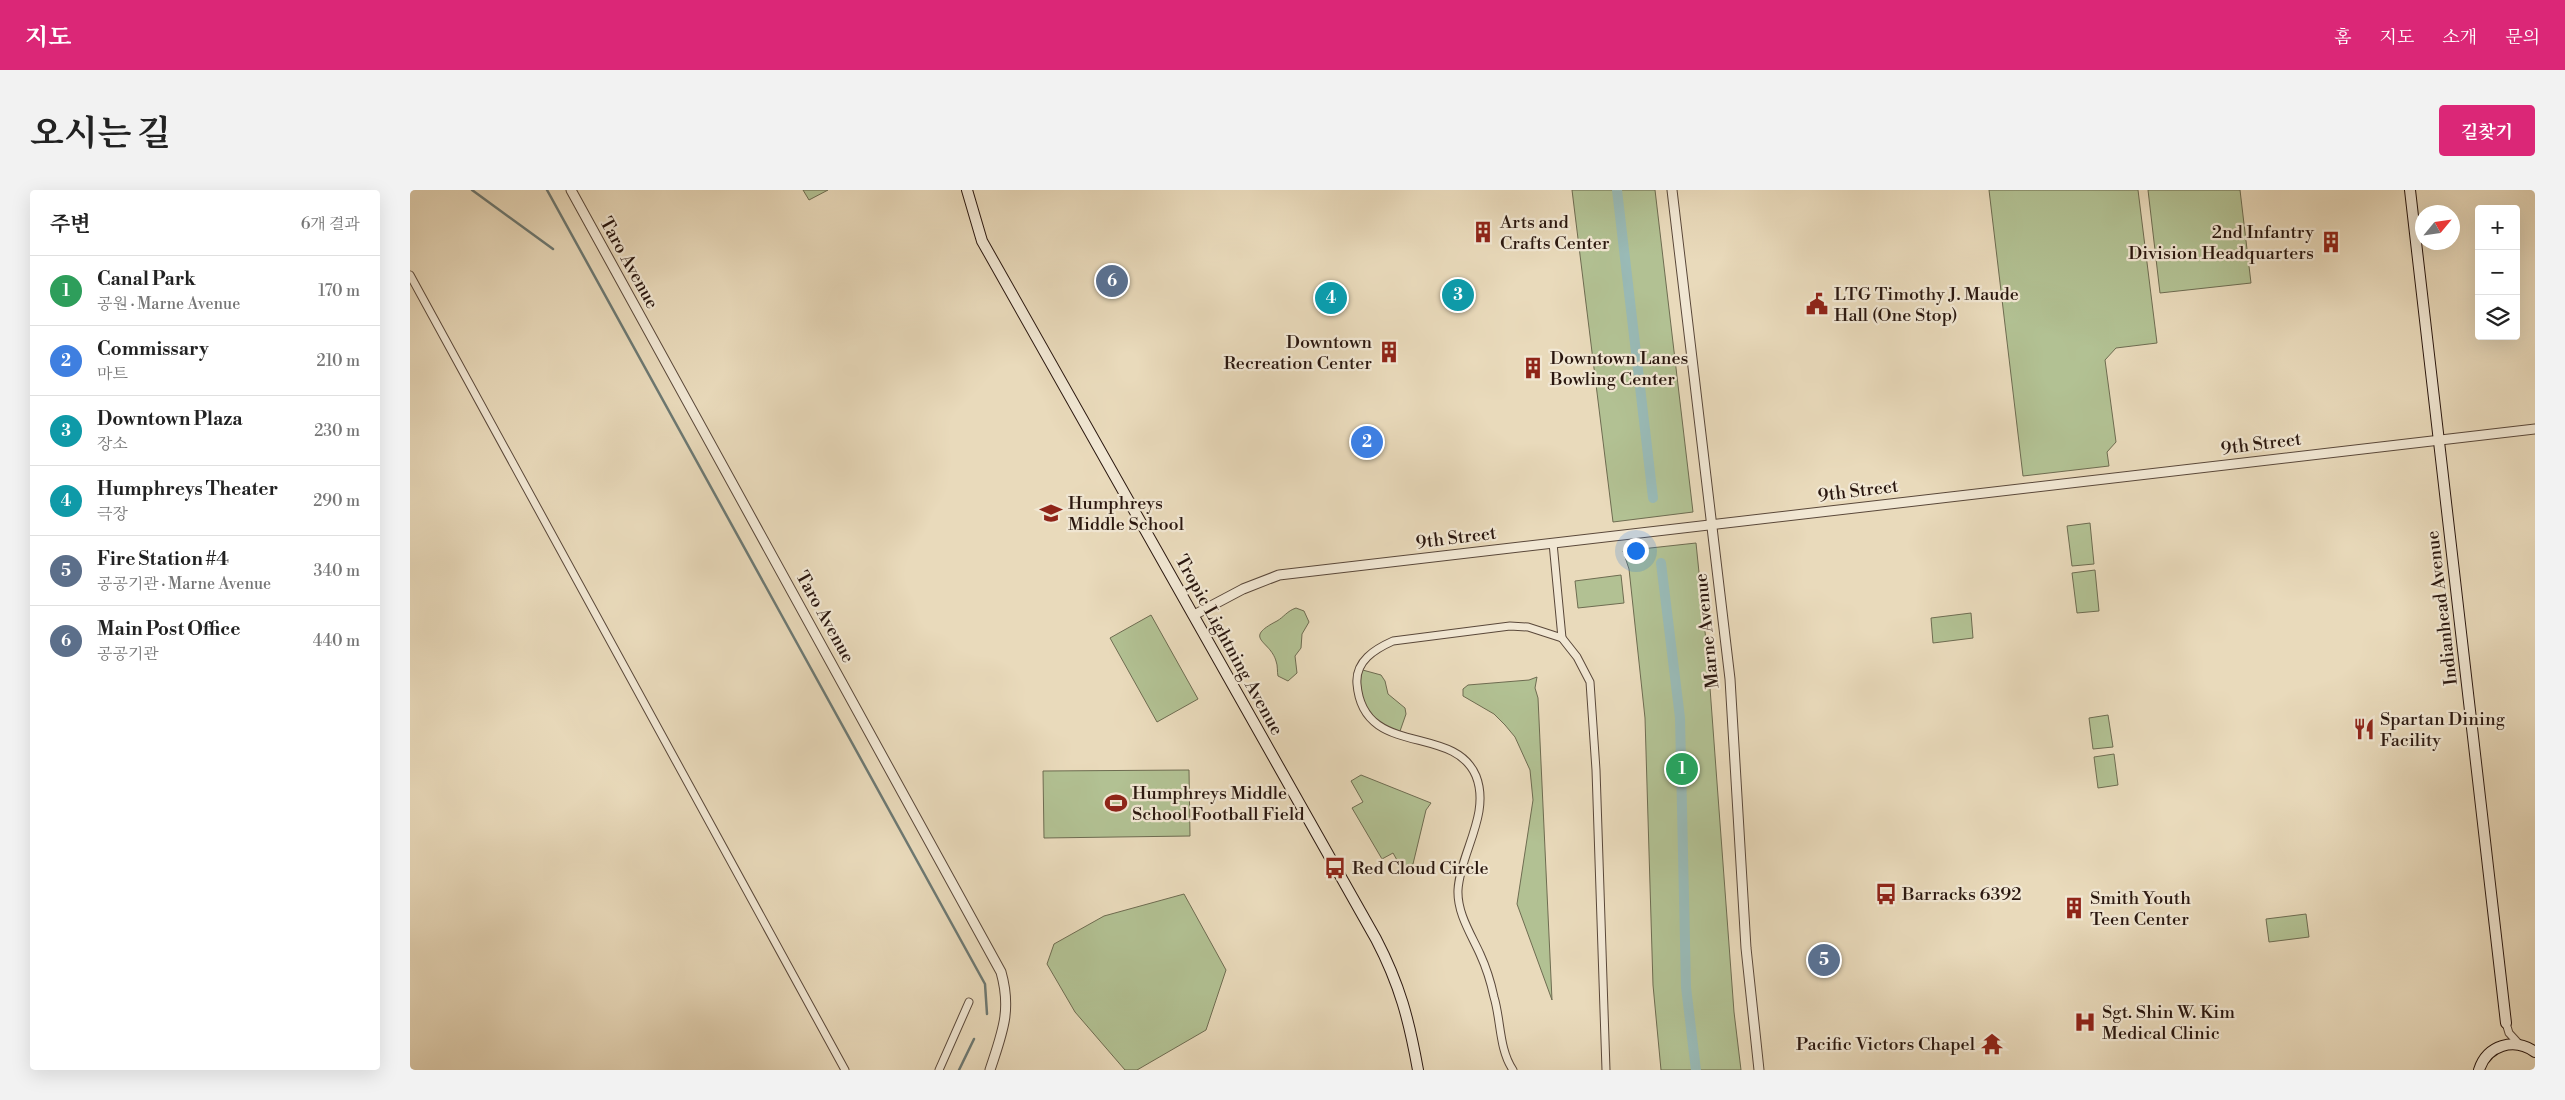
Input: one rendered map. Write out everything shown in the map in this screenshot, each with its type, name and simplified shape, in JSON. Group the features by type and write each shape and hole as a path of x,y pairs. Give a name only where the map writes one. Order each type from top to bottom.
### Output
{"main road":[{"name":"Tropic Lightning Avenue","path":"967,190 982,241 1194,615 1394,975 1409,1019 1418,1070"},
{"name":"Indianhead Avenue","path":"2410,190 2506,1023"},
{"path":"2479,1070 2487,1055 2500,1047 2520,1045 2535,1052"}],"street":[{"name":"Taro Avenue","path":"571,190 1001,972 1006,989 1005,1024 990,1070"},
{"name":"Marne Avenue","path":"1672,190 1730,679 1746,948 1759,1070"},
{"path":"410,275 845,1070"},
{"name":"9th Street","path":"1194,615 1244,589 1279,576 2535,429"},
{"path":"1553,543 1562,638 1577,657 1590,682 1596,770 1606,1070"},
{"path":"1513,1070 1505,1052 1492,990 1481,957 1459,904 1458,889 1480,807 1480,788 1476,774 1463,760 1451,751 1399,734 1372,722 1359,704 1356,680 1359,669 1366,658 1377,649 1393,641 1510,626 1528,627 1562,638"},
{"path":"940,1070 969,1002"},
{"path":"2506,1023 2509,1033 2520,1045"},
{"path":"2500,1047 2505,1040 2506,1023"}],"green space":[{"path":"803,190 828,190 809,200"},
{"path":"1572,190 1655,190 1693,512 1613,522"},
{"path":"1989,190 2138,190 2157,343 2116,348 2105,360 2116,442 2107,452 2109,466 2023,476"},
{"path":"2148,190 2240,190 2251,283 2160,293"},
{"path":"2090,523 2094,564 2072,566 2067,526"},
{"path":"1696,543 1708,661 1734,1012 1741,1070 1661,1070 1653,985 1645,718 1629,569 1623,551"},
{"path":"2095,570 2099,611 2077,613 2072,573"},
{"path":"1621,575 1624,603 1578,608 1575,581"},
{"path":"1296,608 1304,611 1309,622 1302,634 1301,648 1295,656 1297,673 1288,681 1278,676 1277,663 1273,654 1261,640 1260,636 1261,632 1267,627"},
{"path":"1971,613 1973,638 1933,643 1931,618"},
{"path":"1151,615 1198,699 1157,722 1110,638"},
{"path":"1359,669 1381,675 1385,681 1388,694 1405,708 1406,714 1399,734 1381,727 1359,704"},
{"path":"1537,677 1535,688 1538,698 1552,1000 1517,904 1533,800 1530,770 1515,737 1505,725 1494,714 1463,696 1463,689 1468,685 1529,680"},
{"path":"2108,715 2113,747 2093,749 2089,718"},
{"path":"2114,754 2118,785 2098,788 2094,757"},
{"name":"Humphreys Middle School Football Field","path":"1189,770 1190,836 1044,838 1043,771"},
{"path":"1361,775 1431,803 1426,810 1413,864 1402,869 1393,853 1382,859 1352,808 1363,802 1351,781"},
{"path":"1184,894 1226,970 1206,1030 1137,1070 1125,1070 1075,1012 1047,964 1054,944 1104,916"},
{"path":"2306,914 2309,937 2269,942 2266,919"}],"waterway":[{"path":"472,190 553,249"},
{"path":"547,190 985,984 987,1014"},
{"path":"1617,190 1653,498"},
{"path":"1661,563 1680,718 1686,987 1696,1070"},
{"path":"959,1070 974,1039"}],"place":[{"name":"Arts and Crafts Center","path":"1483,232"},
{"name":"2nd Infantry Division Headquarters","path":"2331,242"},
{"name":"Main Post Office","path":"1112,281"},
{"name":"Downtown Plaza","path":"1458,295"},
{"name":"Humphreys Theater","path":"1331,298"},
{"name":"LTG Timothy J. Maude Hall (One Stop)","path":"1817,304"},
{"name":"Downtown Recreation Center","path":"1389,352"},
{"name":"Downtown Lanes Bowling Center","path":"1533,368"},
{"name":"Commissary","path":"1367,442"},
{"name":"Humphreys Middle School","path":"1051,513"},
{"name":"Spartan Dining Facility","path":"2364,729"},
{"name":"Canal Park","path":"1682,769"},
{"name":"Humphreys Middle School Football Field","path":"1116,803"},
{"name":"Red Cloud Circle","path":"1335,868"},
{"name":"Barracks 6392","path":"1886,894"},
{"name":"Smith Youth Teen Center","path":"2074,908"},
{"name":"Fire Station #4","path":"1824,960"},
{"name":"Sgt. Shin W. Kim Medical Clinic","path":"2085,1022"},
{"name":"Pacific Victors Chapel","path":"1992,1044"}]}
